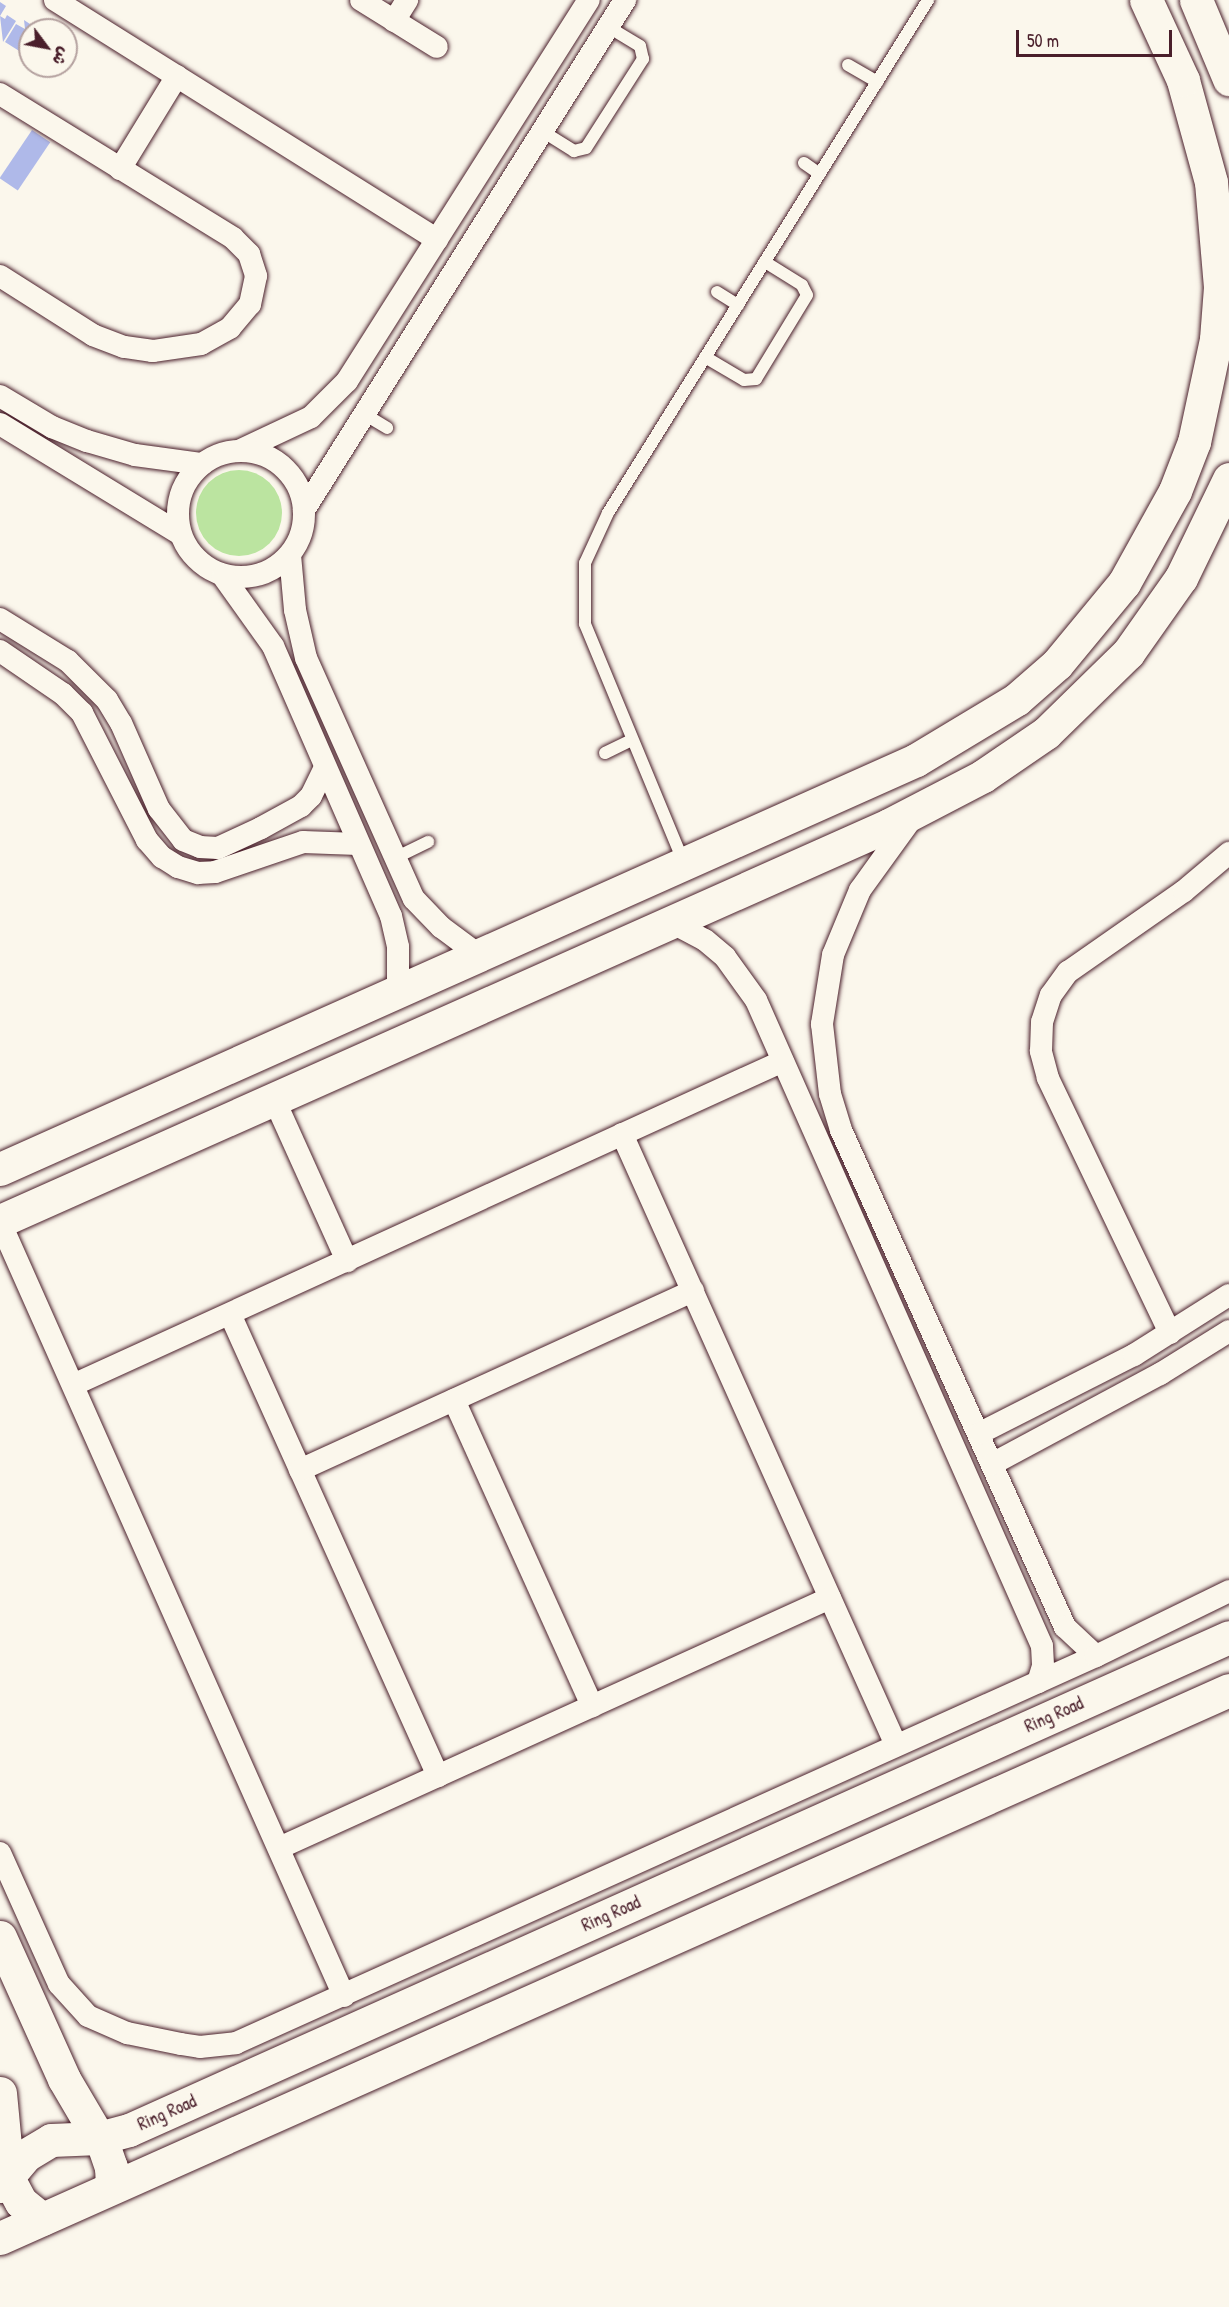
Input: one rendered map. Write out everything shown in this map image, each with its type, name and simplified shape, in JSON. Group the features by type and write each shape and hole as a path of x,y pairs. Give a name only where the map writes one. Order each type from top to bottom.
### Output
{"street":[{"path":"55,0 437,240"},
{"path":"361,0 437,47"},
{"path":"394,21 407,0"},
{"path":"180,534 180,496 202,464 213,456 241,450 296,426 325,406 347,381 589,0"},
{"path":"304,510 625,0"},
{"path":"0,1169 916,760 1017,699 1092,625 1136,565 1175,491 1207,391 1220,286 1211,182 1183,81 1146,0"},
{"path":"1162,33 1200,6 1229,79"},
{"path":"120,169 177,76"},
{"path":"0,94 233,238 249,254 256,276 255,291 242,317 230,328 185,348 153,351 124,347 93,335 0,276"},
{"path":"398,301 424,318"},
{"path":"0,396 52,428 87,441 135,455 202,464"},
{"path":"0,424 180,534 197,560 223,576 273,646 396,931 398,993"},
{"path":"241,450 256,452 284,467 301,494 304,510 303,526 290,555 295,610 306,658 414,899 441,927 480,956"},
{"path":"344,1996 0,1221 917,812 984,776 1046,733 1110,673 1156,617 1204,538 1229,479"},
{"path":"223,576 259,574 290,555"},
{"path":"0,619 68,661 107,700 121,723 159,809 183,840 200,847 218,848 261,828 301,806 311,796 325,766"},
{"path":"0,651 48,683 81,713 147,840 162,857 178,867 198,873 215,872 303,843 358,844"},
{"path":"1017,699 1046,733"},
{"path":"917,812 879,860 844,921 825,989 824,1059 841,1130 1069,1634 1096,1656"},
{"path":"1170,1333 1048,1078 1041,1051 1042,1022 1051,995 1068,972 1184,891 1229,853"},
{"path":"671,922 705,940 742,977 783,1061 1042,1646 1043,1666 1038,1682"},
{"path":"339,1019 356,1062"},
{"path":"73,1385 783,1061"},
{"path":"274,1099 347,1261"},
{"path":"622,1134 896,1745"},
{"path":"300,1470 693,1292"},
{"path":"980,1433 1100,1374 1229,1295"},
{"path":"230,1314 438,1776"},
{"path":"992,1464 1160,1374 1229,1331"},
{"path":"454,1400 592,1706"},
{"path":"0,1853 59,1984 88,2016 108,2026 164,2041 218,2046 236,2043 1096,1656 1229,1591"},
{"path":"279,1848 830,1598"},
{"path":"1042,1646 1069,1634"},
{"name":"Ring Road","path":"4,2182 26,2155 51,2140 99,2138 129,2130 1229,1637"},
{"path":"0,2238 1229,1690"},
{"path":"0,1937 64,2079 99,2138 111,2167 112,2187"},
{"path":"0,2093 4,2182 21,2202 42,2219"}],"lane":[{"path":"685,865 585,624 585,563 608,513 928,0"},
{"path":"542,131 574,151 586,148 643,60 640,46 608,27"},
{"path":"848,65 877,82"},
{"path":"804,164 820,174"},
{"path":"705,357 744,380 756,379 807,295 802,285 765,262"},
{"path":"717,292 738,304"},
{"path":"364,414 387,428"},
{"path":"605,753 632,740"},
{"path":"395,858 428,842"}],"green space":[{"path":"239,470 255,474 269,483 278,497 282,513 278,529 269,543 255,552 239,556 223,552 209,543 200,529 196,513 200,497 209,483 223,474"}],"building":[{"path":"0,2 6,6 0,16"},
{"path":"7,15 16,21 3,42 0,16 5,19"},
{"path":"16,24 18,25 18,50 5,42"},
{"path":"32,130 50,142 18,190 0,177"}]}
